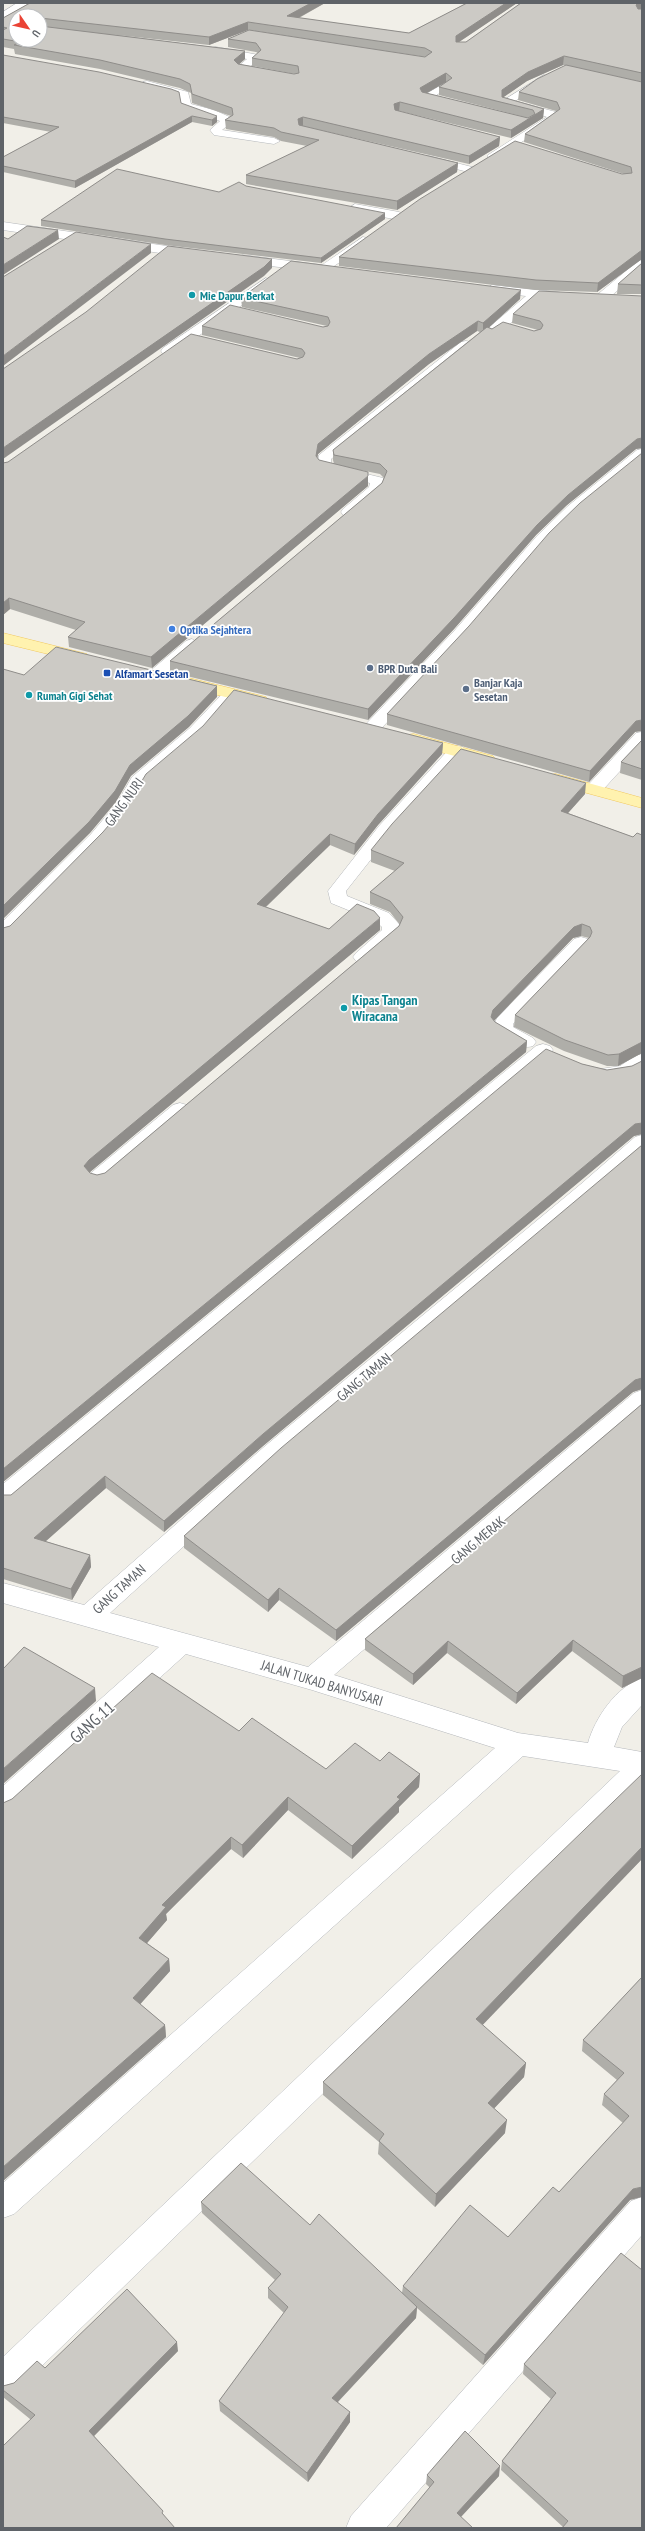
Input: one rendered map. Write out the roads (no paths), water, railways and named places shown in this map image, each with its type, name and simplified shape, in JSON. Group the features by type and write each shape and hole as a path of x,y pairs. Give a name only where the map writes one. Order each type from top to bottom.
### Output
{"main road":[{"path":"3,638 94,660"},
{"path":"148,673 276,704"},
{"path":"364,726 502,764"},
{"path":"540,774 642,803"}],"street":[{"path":"3,4 21,5"},
{"path":"3,16 21,5"},
{"path":"229,41 208,49 255,57 241,68 246,71 273,75"},
{"path":"460,178 543,126 553,118 552,114 509,104 506,100 551,74"},
{"path":"138,81 179,91 186,96 186,106 210,112 228,120 216,130 218,133 274,141"},
{"path":"445,86 426,97 459,106"},
{"path":"528,122 543,126"},
{"path":"499,140 529,148"},
{"path":"419,157 472,170"},
{"path":"346,206 399,216"},
{"path":"387,225 410,209"},
{"path":"3,226 204,255"},
{"path":"324,268 374,233"},
{"path":"56,248 75,236"},
{"path":"154,260 165,250"},
{"path":"227,258 347,271"},
{"path":"601,298 642,264"},
{"path":"155,360 269,280 277,271 289,265"},
{"path":"482,288 535,295 621,299"},
{"path":"339,519 376,489 378,481 329,469 324,466 324,458 435,368 490,332 535,295"},
{"path":"228,309 243,312"},
{"path":"490,332 514,330"},
{"path":"188,337 208,342"},
{"path":"364,726 461,633 542,539 572,509 642,453"},
{"path":"148,673 200,636"},
{"name":"GANG NURI","path":"3,932 97,838 125,805 138,781 196,732 232,694"},
{"path":"594,789 642,737"},
{"path":"349,968 391,932 392,929 382,917 338,900 337,892 385,830 457,751"},
{"path":"3,1498 550,1052 505,1032 502,1027 504,1022 582,944"},
{"path":"592,1069 606,1074 619,1074 642,1060"},
{"path":"98,1178 196,1096"},
{"name":"GANG TAMAN","path":"89,1616 244,1477 590,1189 642,1142"},
{"name":"GANG MERAK","path":"312,1679 642,1399"},
{"name":"JALAN TUKAD BANYUSARI","path":"3,1594 89,1616 312,1679 518,1744 642,1763"},
{"name":"GANG 11","path":"3,1803 182,1642"},
{"path":"600,1757 600,1744 607,1726 618,1711 642,1689"},
{"path":"3,2203 518,1744"},
{"path":"3,2380 642,1768"},
{"path":"363,2528 642,2212"}],"place":[{"name":"Mie Dapur Berkat","path":"192,295"},
{"name":"Optika Sejahtera","path":"172,629"},
{"name":"BPR Duta Bali","path":"370,668"},
{"name":"Alfamart Sesetan","path":"107,673"},
{"name":"Banjar Kaja Sesetan","path":"466,689"},
{"name":"Rumah Gigi Sehat","path":"29,695"},
{"name":"Kipas Tangan Wiracana","path":"344,1008"}]}
